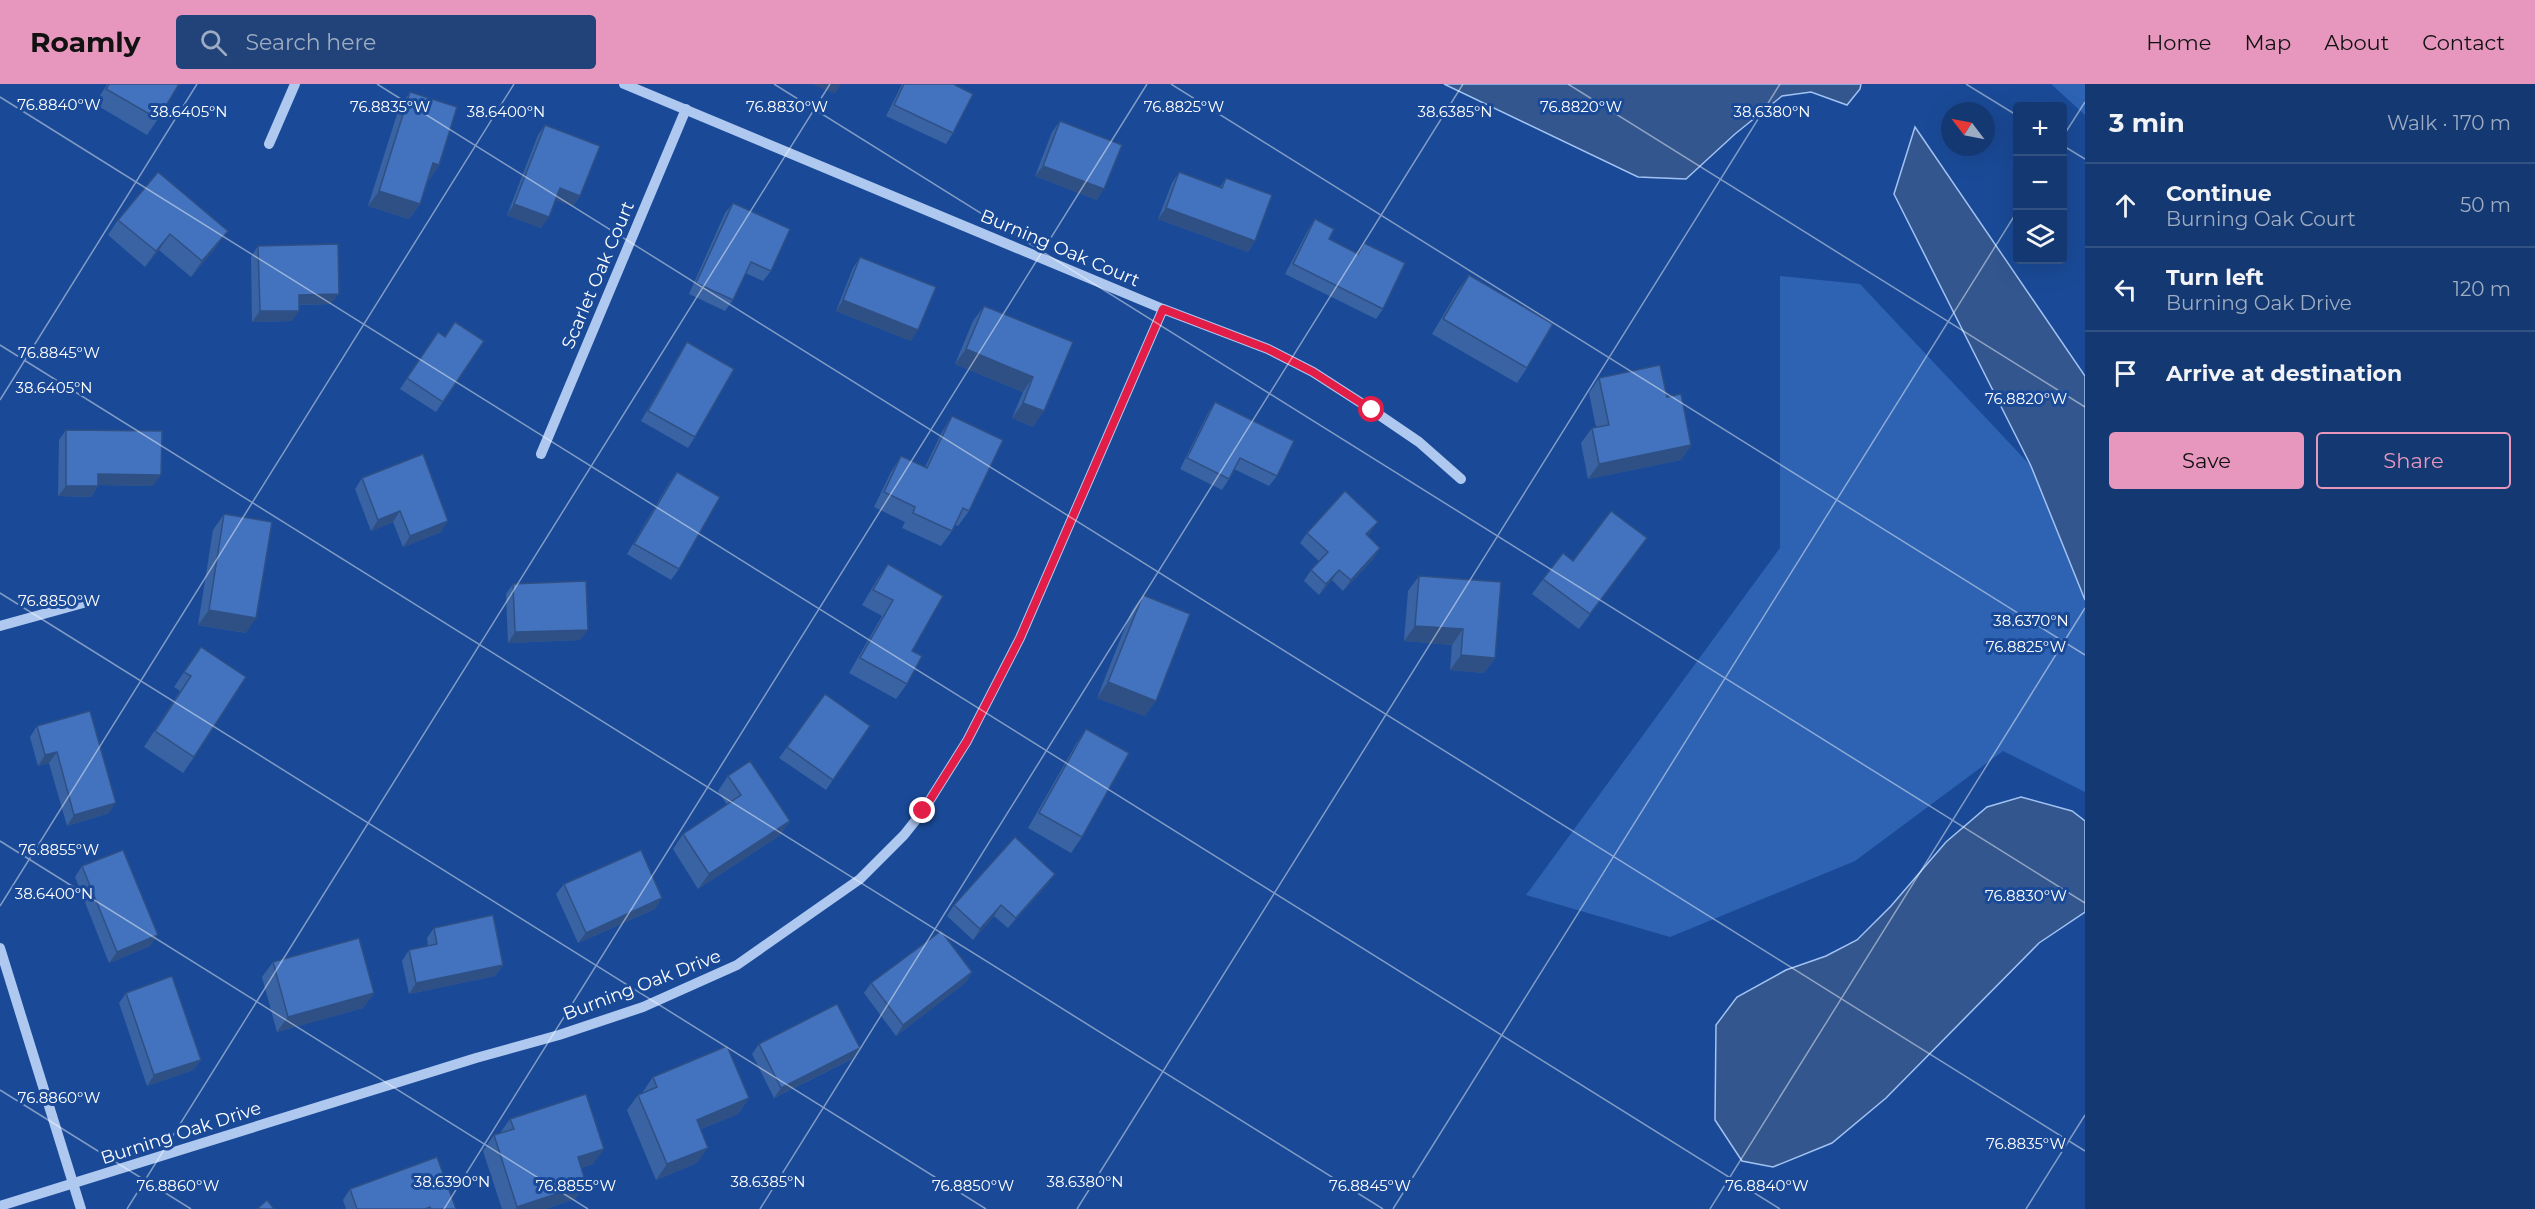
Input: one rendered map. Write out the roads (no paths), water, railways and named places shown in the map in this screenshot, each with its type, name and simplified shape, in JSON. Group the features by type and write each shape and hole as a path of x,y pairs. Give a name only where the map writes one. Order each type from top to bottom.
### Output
{"street":[{"path":"269,144 295,84"},
{"name":"Burning Oak Court","path":"624,84 1163,309 1268,349 1313,372 1419,442 1461,479"},
{"name":"Scarlet Oak Court","path":"541,454 686,109"},
{"name":"Burning Oak Drive","path":"0,1206 74,1185 465,1061 559,1035 643,1007 737,965 860,879 911,827 967,741 1020,638 1163,309"},
{"path":"0,626 94,600"},
{"path":"0,948 81,1209"}]}
